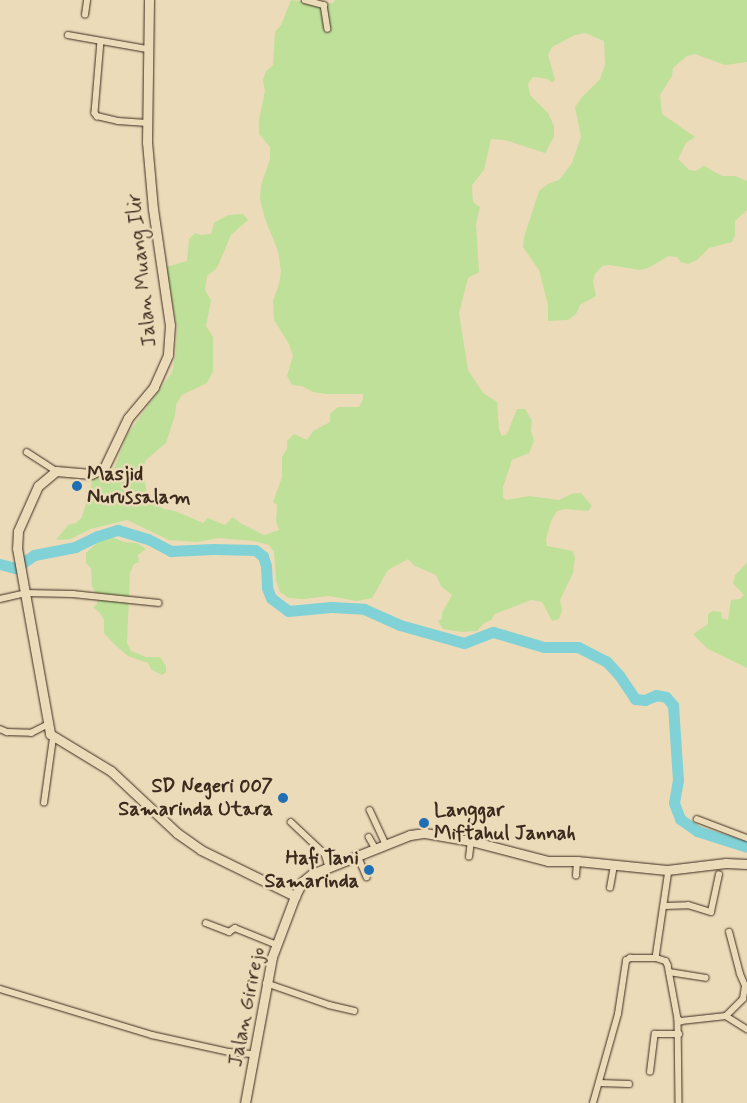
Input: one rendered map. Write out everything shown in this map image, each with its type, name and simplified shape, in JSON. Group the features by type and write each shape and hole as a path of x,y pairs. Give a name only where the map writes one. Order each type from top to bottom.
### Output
{"main road":[{"name":"Jalan Muang Ilir","path":"56,471 91,474 104,468 128,418 160,376 166,365 170,346 170,325 152,200 147,122 149,0"},
{"path":"56,471 38,486 22,518 18,531 18,548 47,725 53,738 111,771 177,833 201,850 295,896"},
{"name":"Jalan Girirejo","path":"246,1103 266,983 277,945 295,896 302,882 309,876 386,845 425,832 471,841 548,861 669,870 733,863 747,864"}],"street":[{"path":"85,15 87,0"},
{"path":"306,0 324,5 328,29"},
{"path":"68,35 147,49"},
{"path":"101,41 96,116 118,121 147,122"},
{"path":"27,452 56,471"},
{"path":"0,599 26,592 73,594 159,603"},
{"path":"0,729 7,732 31,733 47,725"},
{"path":"44,803 53,738"},
{"path":"370,810 386,845"},
{"path":"697,819 747,838"},
{"path":"291,822 325,854 329,868"},
{"path":"369,837 376,849"},
{"path":"469,858 471,841"},
{"path":"358,856 367,877"},
{"path":"576,876 577,862"},
{"path":"610,888 614,865"},
{"path":"656,958 669,870"},
{"path":"664,906 688,905 711,912 719,875"},
{"path":"206,923 229,932 234,928 277,945"},
{"path":"726,1016 743,999 746,991 730,932"},
{"path":"593,1103 618,1014 626,961 630,958 656,958 666,961 678,1020 679,1103"},
{"path":"669,972 706,978"},
{"path":"266,983 329,1005 354,1011"},
{"path":"0,989 152,1035 229,1052 254,1054"},
{"path":"678,1020 726,1016 747,1028"},
{"path":"650,1072 655,1034 679,1034"},
{"path":"599,1083 629,1084"}],"green space":[{"path":"291,0 319,4 333,3 335,0 747,0 747,62 725,65 695,54 687,56 673,68 672,76 660,95 662,114 695,137 686,143 678,159 689,170 696,171 704,166 722,176 735,176 747,181 747,210 735,221 735,235 732,242 709,248 697,260 688,264 681,262 677,257 669,256 648,268 640,270 610,265 602,266 595,274 593,282 596,296 580,305 576,314 568,320 548,321 548,305 539,270 523,247 524,237 539,191 548,184 559,180 572,163 581,137 575,107 600,79 605,65 604,41 585,33 575,35 552,47 548,55 555,80 552,82 548,79 533,77 528,84 530,95 548,113 554,126 554,137 545,153 505,140 491,139 484,170 472,185 473,202 480,207 476,224 479,272 468,278 459,313 468,370 483,393 497,402 499,429 502,436 507,434 517,409 525,409 532,421 531,431 534,441 529,453 512,460 503,487 503,497 506,500 529,496 559,500 571,494 581,493 592,506 588,511 565,509 557,511 551,521 546,539 547,546 573,551 575,558 573,573 560,600 562,610 559,619 552,621 542,602 531,600 495,614 491,620 484,623 477,631 462,632 443,629 438,621 442,619 442,613 452,595 441,586 436,575 415,566 408,559 388,570 372,598 357,601 329,596 304,599 289,598 280,592 276,580 274,552 269,545 254,541 219,538 197,542 169,540 127,520 90,529 71,539 56,540 68,525 76,523 82,517 93,479 102,477 114,469 127,435 172,372 176,352 177,327 166,267 187,261 189,239 195,233 201,235 211,234 214,223 228,215 243,214 248,220 231,235 217,268 207,276 205,290 211,300 206,326 213,337 213,371 207,383 182,395 176,405 175,415 166,443 146,460 142,470 148,497 153,503 164,509 175,511 203,523 208,518 225,525 233,517 240,523 264,535 279,530 276,521 277,505 273,502 282,477 282,457 287,449 287,441 294,434 307,440 313,431 330,422 330,414 338,407 359,407 363,399 363,394 326,394 313,392 302,386 292,385 287,376 293,356 289,344 274,320 273,301 281,271 278,251 265,219 260,199 261,185 270,159 270,147 259,134 259,120 265,91 263,80 266,71 273,65 275,32 281,25"},
{"path":"111,537 124,542 137,543 146,549 138,555 139,562 134,564 130,573 127,643 131,651 146,657 160,657 166,666 166,672 162,675 151,669 148,663 128,656 115,645 104,633 104,620 93,607 97,604 98,597 92,586 91,568 86,563 86,553 99,541"},
{"path":"747,563 747,668 708,649 693,634 708,624 708,614 713,611 721,612 722,618 728,620 731,600 740,599 744,595 733,583 735,575"}],"waterway":[{"path":"0,564 15,568 34,555 75,547 98,536 118,530 148,539 171,551 255,550 263,556 266,566 267,588 271,598 288,611 331,607 364,609 400,625 464,643 493,632 544,647 578,647 606,661 619,675 635,699 645,700 656,695 666,697 673,705 678,780 674,803 680,819 697,831 747,847"}],"place":[{"name":"Masjid Nurussalam","path":"77,486"},
{"name":"SD Negeri 007 Samarinda Utara","path":"283,798"},
{"name":"Langgar Miftahul Jannah","path":"424,823"},
{"name":"Hafi Tani Samarinda","path":"369,870"}]}
